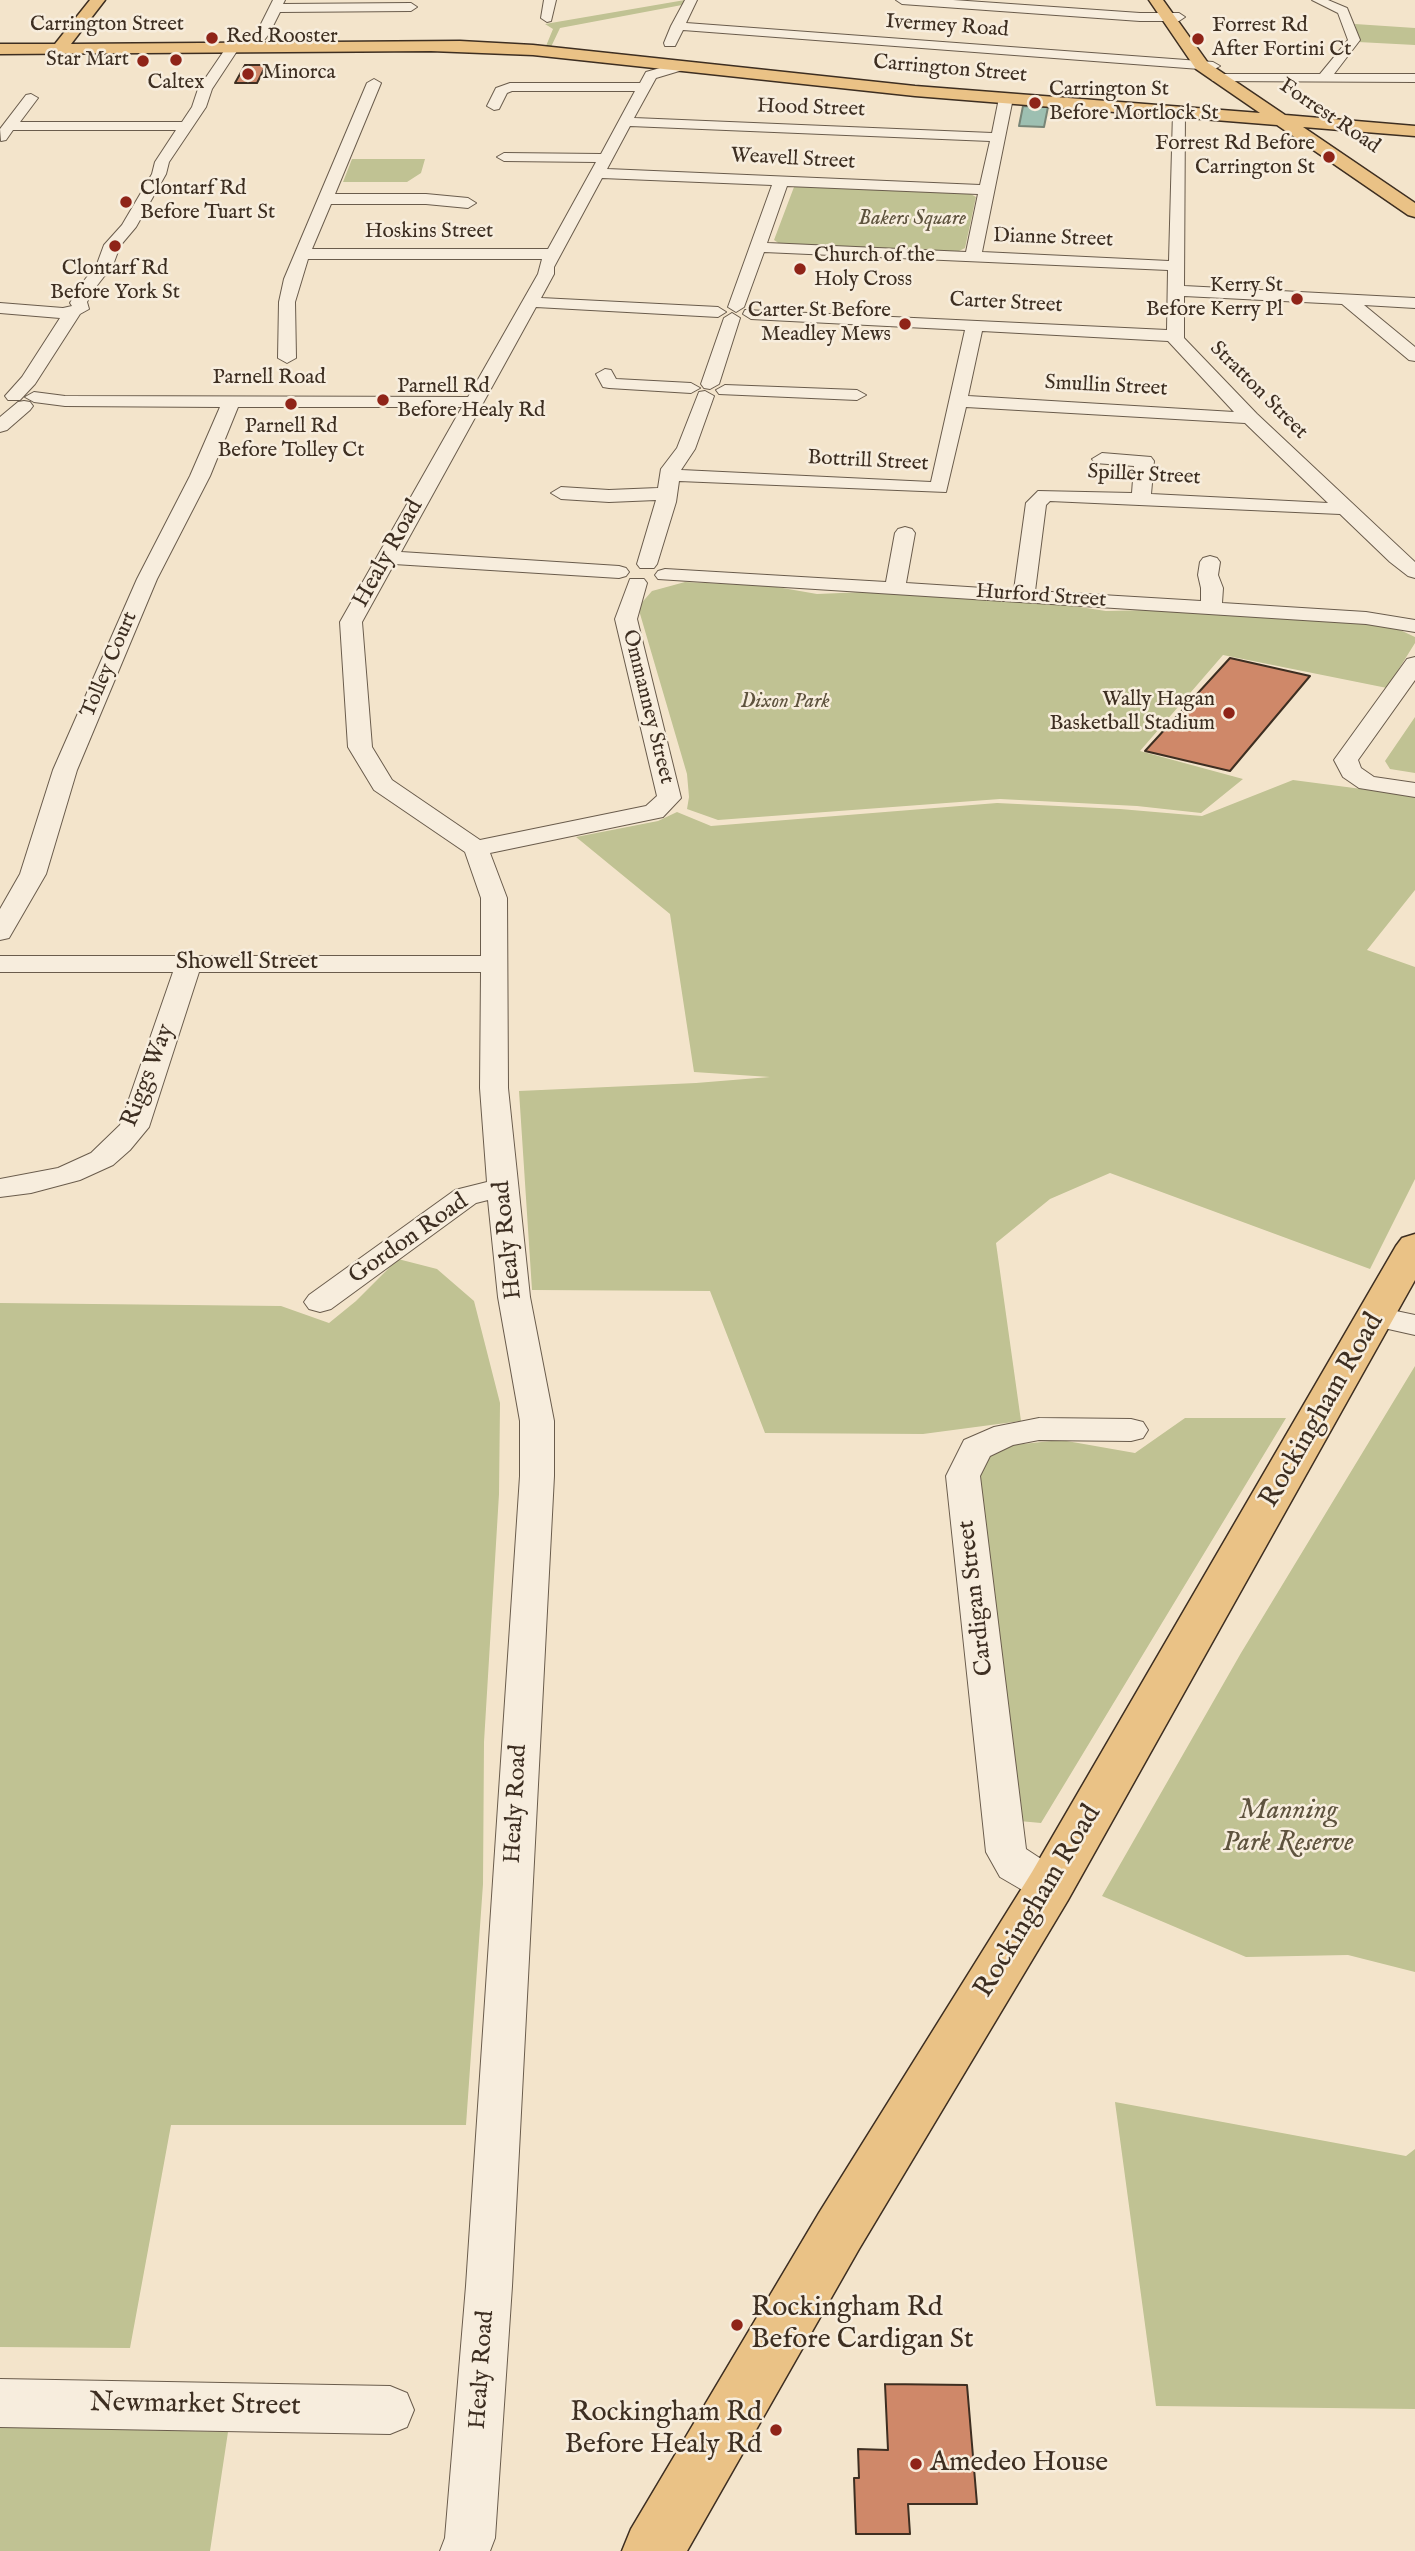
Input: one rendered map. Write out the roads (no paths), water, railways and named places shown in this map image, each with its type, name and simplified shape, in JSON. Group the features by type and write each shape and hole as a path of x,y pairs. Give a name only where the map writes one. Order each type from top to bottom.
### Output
{"main road":[{"path":"66,47 98,0"},
{"path":"66,47 106,0"},
{"name":"Forrest Road","path":"1156,0 1216,71 1415,205"},
{"name":"Forrest Road","path":"1167,0 1173,17"},
{"name":"Carrington Street","path":"0,47 434,47 533,50 641,61 673,60 712,69 1006,98 1415,131"},
{"name":"Carrington Street","path":"230,47 341,47"},
{"name":"Forrest Road","path":"1288,120 1415,211"},
{"name":"Rockingham Road","path":"653,2551 839,2231 1396,1321 1415,1246"}],"street":[{"path":"547,19 551,0"},
{"path":"494,106 504,85 648,81 673,60 677,26 691,0"},
{"path":"902,0 1173,17"},
{"path":"1318,0 1343,11 1354,40 1325,76"},
{"path":"19,404 60,332 62,310 86,278 156,160 184,126 230,47 257,40 263,34 277,4 412,4 406,25"},
{"name":"Ivermey Road","path":"677,26 1216,71 1415,78"},
{"path":"263,34 275,43 284,45"},
{"path":"641,61 648,81"},
{"name":"Healy Road","path":"470,2547 489,2286 537,1476 537,1421 514,1297 502,1188 494,1088 494,898 476,848 383,785 360,747 351,622 546,274 546,267 648,81"},
{"path":"287,358 287,302 292,279 374,83"},
{"path":"0,138 32,98"},
{"path":"973,257 1006,98"},
{"name":"Stratton Street","path":"1180,112 1178,291 1174,335 1178,344 1250,418 1347,508 1396,558 1415,572"},
{"name":"Hood Street","path":"624,122 996,137"},
{"path":"11,127 184,126"},
{"path":"503,157 605,158"},
{"name":"Weavell Street","path":"597,173 986,190"},
{"name":"Ommanney Street","path":"476,848 654,812 669,798 626,619 634,573 669,485 671,469 686,449 781,181"},
{"path":"327,199 426,199 468,203"},
{"name":"Dianne Street","path":"759,247 1177,266"},
{"name":"Hoskins Street","path":"304,254 553,254"},
{"path":"1178,291 1415,303"},
{"path":"1347,300 1415,356"},
{"name":"Carter Street","path":"529,302 734,313 856,326 975,325 1174,335"},
{"path":"0,308 62,310"},
{"name":"Bottrill Street","path":"669,485 939,488 975,325"},
{"path":"605,374 609,383 619,385 858,395"},
{"name":"Parnell Road","path":"19,404 65,401 473,402"},
{"name":"Smullin Street","path":"959,401 1250,418"},
{"name":"Tolley Court","path":"0,932 33,873 65,770 147,579 200,476 231,402"},
{"path":"1102,459 1144,461 1141,498"},
{"path":"561,493 609,496 669,485"},
{"name":"Spiller Street","path":"1024,596 1036,503 1045,495 1347,508"},
{"path":"895,588 905,533"},
{"path":"388,556 634,573"},
{"path":"1210,562 1208,575 1212,588 1211,608"},
{"name":"Hurford Street","path":"634,573 660,580 666,575 895,588 1366,618 1415,626"},
{"path":"1415,664 1346,760 1351,772 1367,783 1415,790"},
{"name":"Riggs Way","path":"0,1188 31,1184 69,1174 102,1159 120,1144 134,1127 189,963"},
{"name":"Showell Street","path":"0,964 495,964"},
{"name":"Gordon Road","path":"320,1302 466,1196 502,1188"},
{"name":"Cardigan Street","path":"1051,1886 1014,1865 1006,1852 962,1476 976,1448 1006,1436 1039,1429 1131,1430"},
{"name":"Newmarket Street","path":"0,2403 390,2410"}],"place":[{"name":"Red Rooster","path":"212,38"},
{"name":"Forrest Rd After Fortini Ct","path":"1198,39"},
{"name":"Caltex","path":"176,60"},
{"name":"Star Mart","path":"143,61"},
{"name":"Minorca","path":"248,74"},
{"name":"Carrington St Before Mortlock St","path":"1035,103"},
{"name":"Forrest Rd Before Carrington St","path":"1329,157"},
{"name":"Clontarf Rd Before Tuart St","path":"126,202"},
{"name":"Clontarf Rd Before York St","path":"115,246"},
{"name":"Church of the Holy Cross","path":"800,269"},
{"name":"Kerry St Before Kerry Pl","path":"1297,299"},
{"name":"Carter St Before Meadley Mews","path":"905,324"},
{"name":"Parnell Rd Before Healy Rd","path":"383,400"},
{"name":"Parnell Rd Before Tolley Ct","path":"291,404"},
{"name":"Wally Hagan Basketball Stadium","path":"1229,713"},
{"name":"Rockingham Rd Before Cardigan St","path":"737,2325"},
{"name":"Rockingham Rd Before Healy Rd","path":"776,2430"},
{"name":"Amedeo House","path":"916,2464"}],"park label":[{"name":"Bakers Square","path":"912,220"},
{"name":"Dixon Park","path":"785,703"},
{"name":"Manning Park Reserve","path":"1288,1828"}]}
